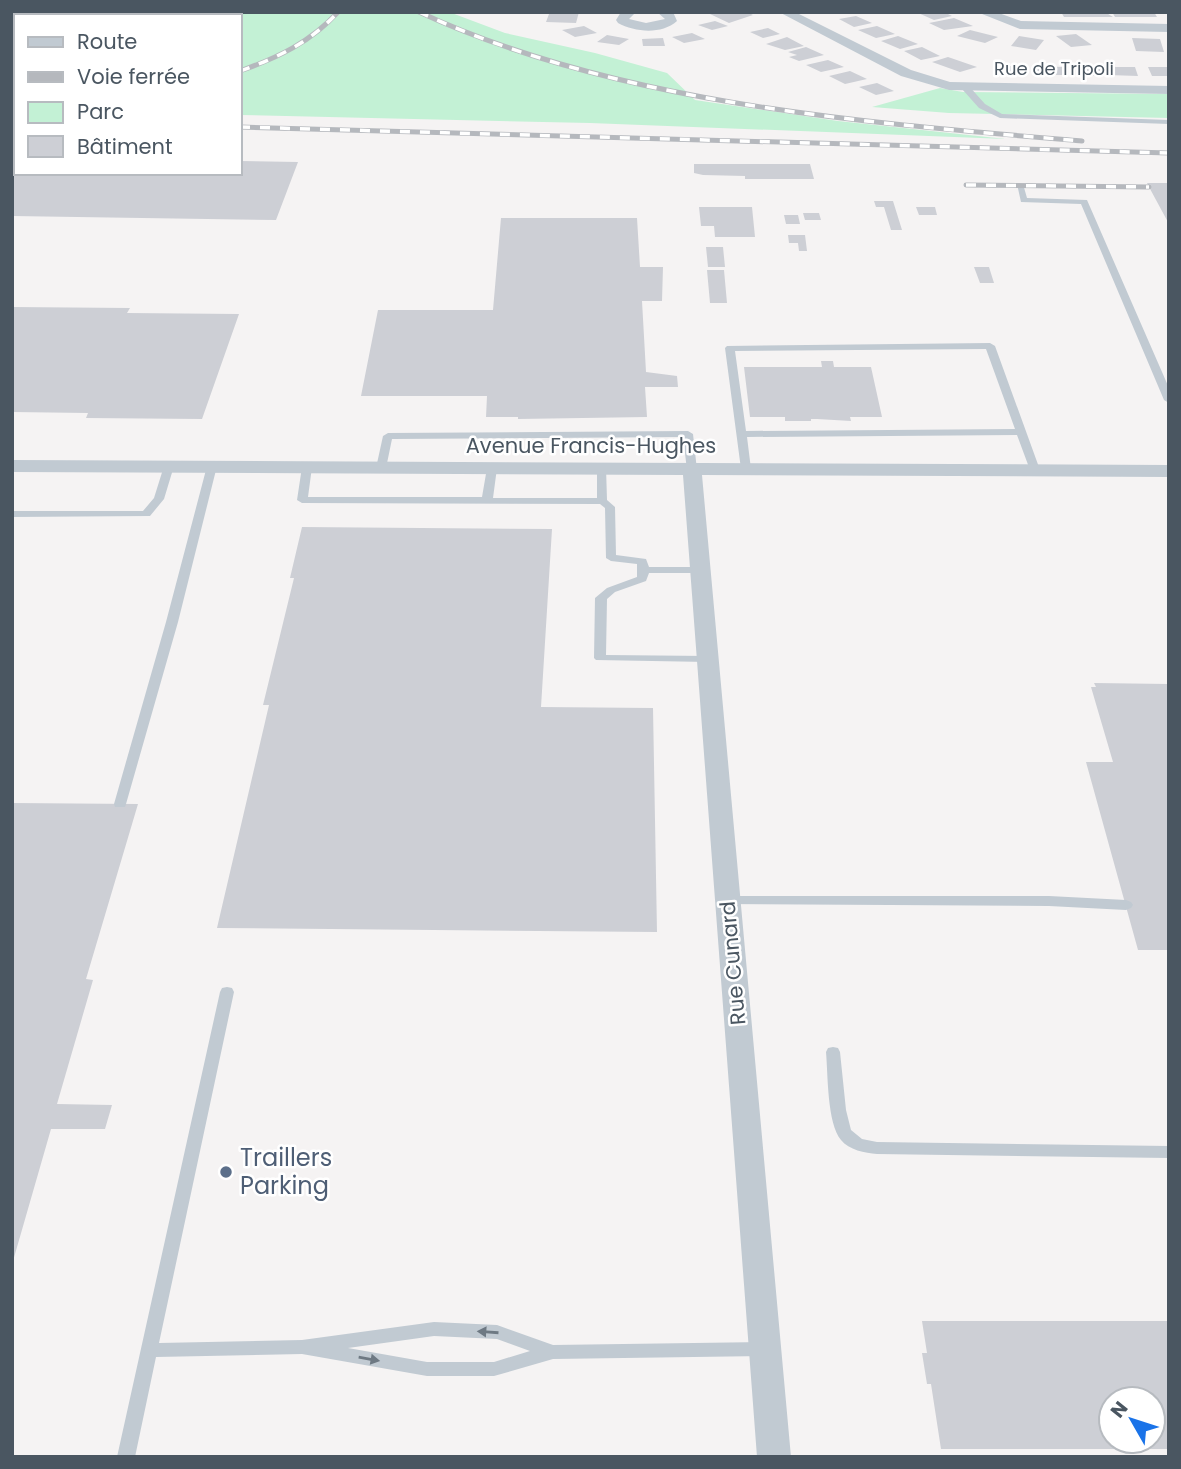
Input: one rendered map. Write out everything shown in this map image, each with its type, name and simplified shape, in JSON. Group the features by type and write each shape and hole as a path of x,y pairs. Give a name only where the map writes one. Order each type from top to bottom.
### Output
{"street":[{"path":"630,12 622,20 632,25 647,27 671,21 671,16 663,12"},
{"name":"Rue de Tripoli","path":"785,12 906,73 940,84 965,88 1169,89"},
{"path":"983,12 1020,25 1169,28"},
{"name":"Avenue Francis-Hughes","path":"12,466 1169,471"},
{"name":"Rue Cunard","path":"692,470 774,1457"}],"lane":[{"path":"965,88 982,106 1000,116 1169,122"},
{"path":"1020,186 1024,200 1084,202 1169,400"},
{"path":"746,469 730,348 990,346 1035,470"},
{"path":"741,433 1021,432"},
{"path":"381,467 388,436 688,434 692,470"},
{"path":"12,514 146,514 159,499 169,466"},
{"path":"120,804 173,622 212,466"},
{"path":"307,467 302,500 602,501 610,507 611,558 642,561 644,570 642,579 611,590 601,598 600,658 708,659"},
{"path":"487,500 492,468"},
{"path":"602,469 602,501"},
{"path":"644,570 701,570"},
{"path":"727,901 1049,901 1126,905"},
{"path":"126,1457 227,992"},
{"path":"833,1052 842,1129 852,1142 861,1145 877,1148 1169,1152"},
{"path":"149,1350 302,1347 434,1329 497,1332 553,1352"},
{"path":"302,1347 427,1369 494,1369 553,1352 765,1349"}],"green space":[{"path":"12,12 449,12 505,33 595,53 667,73 695,100 838,121 1006,139 590,123 242,115 242,14 14,14 12,104"},
{"path":"940,88 963,92 1169,94 1169,118 949,113 872,107"}],"building":[{"path":"579,12 576,23 546,22 549,14"},
{"path":"747,12 753,15 729,23 710,14"},
{"path":"916,12 944,12 952,16 934,20"},
{"path":"1061,12 1105,12 1113,17 1064,17"},
{"path":"1112,12 1154,12 1157,17 1115,17"},
{"path":"856,16 872,23 854,27 839,19"},
{"path":"954,18 973,26 944,30 929,23"},
{"path":"715,21 728,26 712,30 698,25"},
{"path":"584,26 597,33 575,37 562,30"},
{"path":"877,26 895,34 876,38 858,30"},
{"path":"768,28 780,34 763,38 750,32"},
{"path":"970,30 998,37 985,43 957,36"},
{"path":"692,33 705,39 684,43 672,37"},
{"path":"1076,34 1092,45 1071,47 1056,36"},
{"path":"607,35 629,39 619,45 597,42"},
{"path":"898,36 918,44 900,49 881,41"},
{"path":"1019,36 1044,40 1036,50 1011,46"},
{"path":"787,37 804,46 785,50 766,44"},
{"path":"663,38 665,46 643,46 642,39"},
{"path":"1132,38 1160,39 1164,52 1136,51"},
{"path":"806,47 824,55 799,61 789,57 797,55 788,52"},
{"path":"922,47 940,56 921,60 904,51"},
{"path":"948,57 977,67 960,72 932,62"},
{"path":"828,60 844,67 821,72 806,65"},
{"path":"994,66 1024,66 1026,75 996,74"},
{"path":"1033,66 1063,67 1065,75 1035,75"},
{"path":"1072,66 1101,67 1104,76 1074,75"},
{"path":"1105,67 1135,67 1138,76 1109,75"},
{"path":"1148,67 1169,67 1169,76 1152,76"},
{"path":"850,71 867,79 845,84 829,76"},
{"path":"877,83 894,91 876,95 859,87"},
{"path":"12,158 14,175 242,175 242,161 298,162 276,220 12,216"},
{"path":"694,164 810,164 814,179 745,179 745,176 703,175 694,173"},
{"path":"1147,183 1169,183 1169,224 1149,187"},
{"path":"874,201 893,201 902,230 891,230 884,207 876,207"},
{"path":"699,207 752,207 755,237 715,237 714,226 701,226"},
{"path":"916,207 935,207 937,215 919,215"},
{"path":"803,213 819,213 821,220 805,220"},
{"path":"784,215 798,215 800,224 786,224"},
{"path":"501,218 637,218 640,267 663,267 662,301 642,301 646,372 677,376 678,387 645,387 647,417 486,417 487,396 361,396 378,310 493,310"},
{"path":"788,235 805,235 807,251 799,251 798,243 789,243"},
{"path":"706,247 723,247 725,267 708,267"},
{"path":"974,267 989,267 994,283 980,283"},
{"path":"707,270 724,270 727,303 710,303"},
{"path":"12,307 130,308 127,313 239,314 202,419 86,418 88,413 12,412"},
{"path":"821,361 833,361 834,367 871,367 882,417 850,417 851,421 785,421 785,417 750,417 744,367 822,367"},
{"path":"302,527 552,529 541,707 653,708 657,932 217,928 269,705 263,705 294,578 290,578"},
{"path":"1094,683 1169,684 1169,950 1138,950 1086,762 1113,762 1091,687 1096,687"},
{"path":"12,803 138,804 86,979 93,980 57,1104 112,1105 105,1129 51,1129 13,1261"},
{"path":"922,1321 1169,1321 1169,1449 1167,1385 1097,1385 1097,1449 941,1449 931,1384 927,1384 922,1353 927,1353"}],"railway":[{"path":"242,70 293,48 328,23 338,12"},
{"path":"419,12 495,43 576,68 659,89 830,117 1082,141"},
{"path":"242,127 1169,153"},
{"path":"966,185 1149,187"}],"place":[{"name":"Traillers Parking","path":"226,1172"}]}
